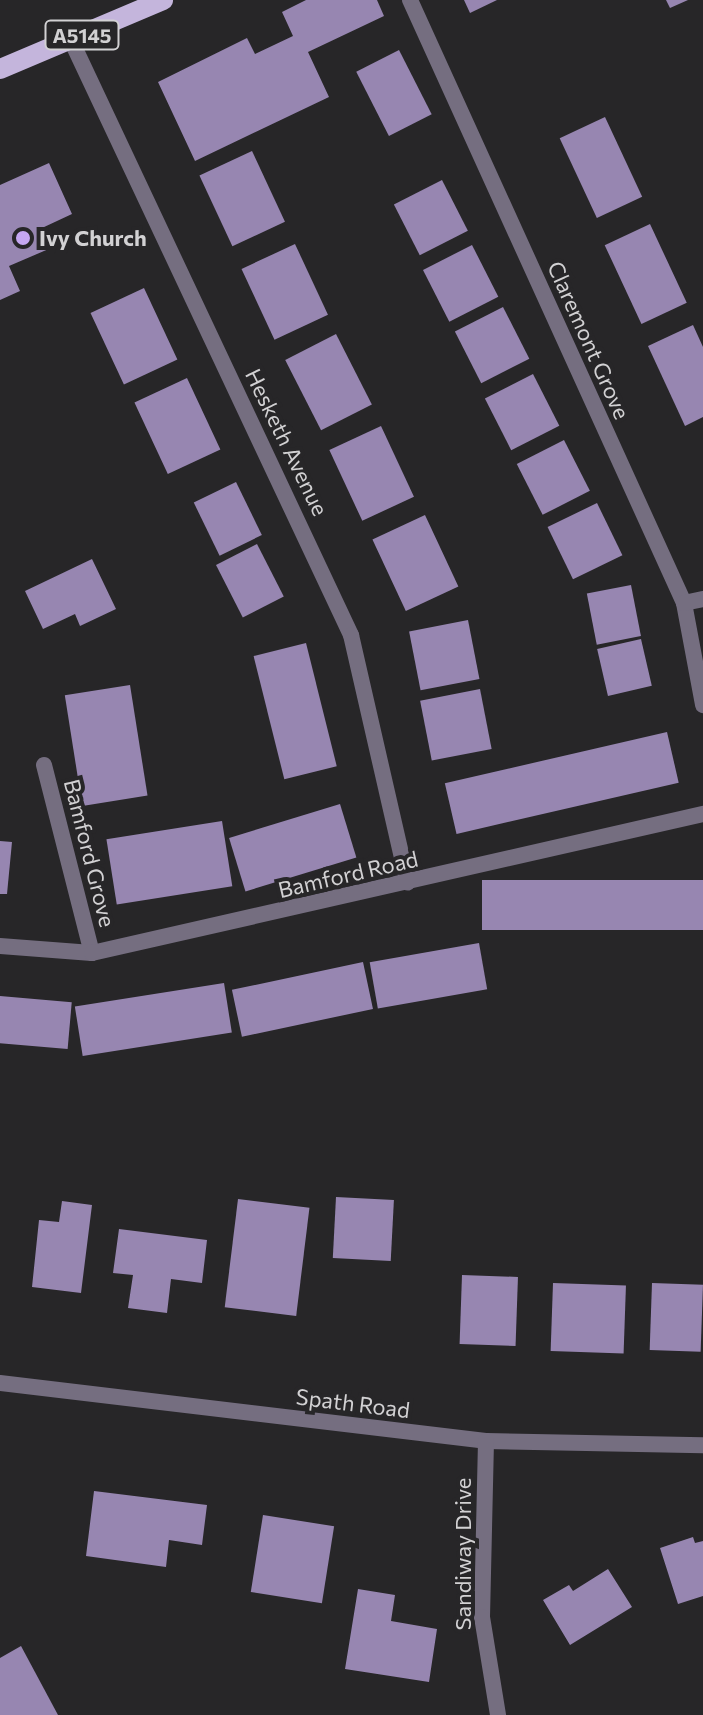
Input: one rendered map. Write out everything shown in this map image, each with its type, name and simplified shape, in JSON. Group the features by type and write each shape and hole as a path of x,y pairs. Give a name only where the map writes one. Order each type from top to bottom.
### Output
{"main road":[{"name":"A5145","path":"0,69 163,0"}],"street":[{"name":"Claremont Grove","path":"410,0 684,603 703,705"},
{"name":"Hesketh Avenue","path":"71,40 351,635 408,883"},
{"path":"684,603 703,599"},
{"name":"Bamford Grove","path":"44,765 92,953"},
{"name":"Bamford Road","path":"0,946 92,953 703,814"},
{"name":"Spath Road","path":"0,1383 486,1441 703,1445"},
{"name":"Sandiway Drive","path":"486,1441 482,1617 498,1715"}],"building":[{"path":"306,0 377,0 384,16 308,52 329,97 195,161 158,82 247,38 255,54 293,36 282,12"},
{"path":"464,0 497,0 470,13"},
{"path":"666,0 688,0 670,8"},
{"path":"399,50 432,114 389,136 356,72"},
{"path":"605,117 642,197 597,218 560,138"},
{"path":"252,151 285,222 232,246 199,176"},
{"name":"Ivy Church","path":"49,163 72,214 42,228 51,248 9,266 20,291 0,300 0,185"},
{"path":"442,180 468,231 420,255 394,205"},
{"path":"650,224 687,303 641,324 605,245"},
{"path":"295,244 328,315 274,340 242,269"},
{"path":"472,245 498,297 449,322 423,270"},
{"path":"144,288 177,360 124,385 91,313"},
{"path":"503,307 529,359 481,383 455,332"},
{"path":"693,325 703,347 703,417 685,426 648,346"},
{"path":"336,334 372,404 321,430 285,360"},
{"path":"533,374 559,426 511,450 485,399"},
{"path":"187,378 220,450 168,474 134,403"},
{"path":"381,426 414,497 362,521 329,450"},
{"path":"564,440 590,491 543,515 517,464"},
{"path":"236,482 262,535 220,556 194,503"},
{"path":"597,503 622,555 573,579 548,527"},
{"path":"425,515 458,587 406,611 372,540"},
{"path":"257,544 284,597 243,617 216,565"},
{"path":"92,559 116,609 80,626 75,614 43,629 25,591"},
{"path":"631,585 641,636 597,645 587,594"},
{"path":"468,620 479,679 421,690 409,631"},
{"path":"641,639 652,686 608,696 597,649"},
{"path":"306,643 337,766 284,779 254,656"},
{"path":"130,685 148,796 82,806 65,695"},
{"path":"480,689 492,749 432,761 420,701"},
{"path":"667,732 679,783 457,834 445,783"},
{"path":"340,804 356,858 245,891 229,838"},
{"path":"222,821 232,886 117,904 106,839"},
{"path":"0,841 12,842 7,894 0,894"},
{"path":"482,880 703,880 703,930 482,930"},
{"path":"479,943 487,989 378,1009 370,962"},
{"path":"363,962 373,1009 242,1037 232,990"},
{"path":"224,983 232,1032 83,1056 75,1007"},
{"path":"0,996 72,1002 68,1049 0,1043"},
{"path":"336,1197 394,1200 391,1261 333,1258"},
{"path":"238,1199 309,1208 296,1316 225,1307"},
{"path":"62,1201 92,1205 81,1293 32,1287 39,1220 59,1222"},
{"path":"119,1229 207,1240 202,1283 171,1279 167,1313 128,1308 133,1275 113,1273"},
{"path":"462,1275 518,1277 516,1346 460,1344"},
{"path":"553,1283 626,1286 624,1354 551,1351"},
{"path":"652,1283 703,1285 701,1352 650,1350"},
{"path":"94,1491 207,1505 202,1545 169,1540 166,1567 86,1556"},
{"path":"263,1515 334,1526 322,1603 251,1592"},
{"path":"693,1537 695,1543 703,1541 703,1596 678,1604 660,1548"},
{"path":"608,1569 632,1607 570,1645 543,1600 569,1585 573,1591"},
{"path":"358,1589 395,1595 391,1621 437,1629 429,1682 345,1669"},
{"path":"21,1646 58,1715 0,1715 0,1658"}],"place":[{"name":"Ivy Church","path":"23,238"}]}
